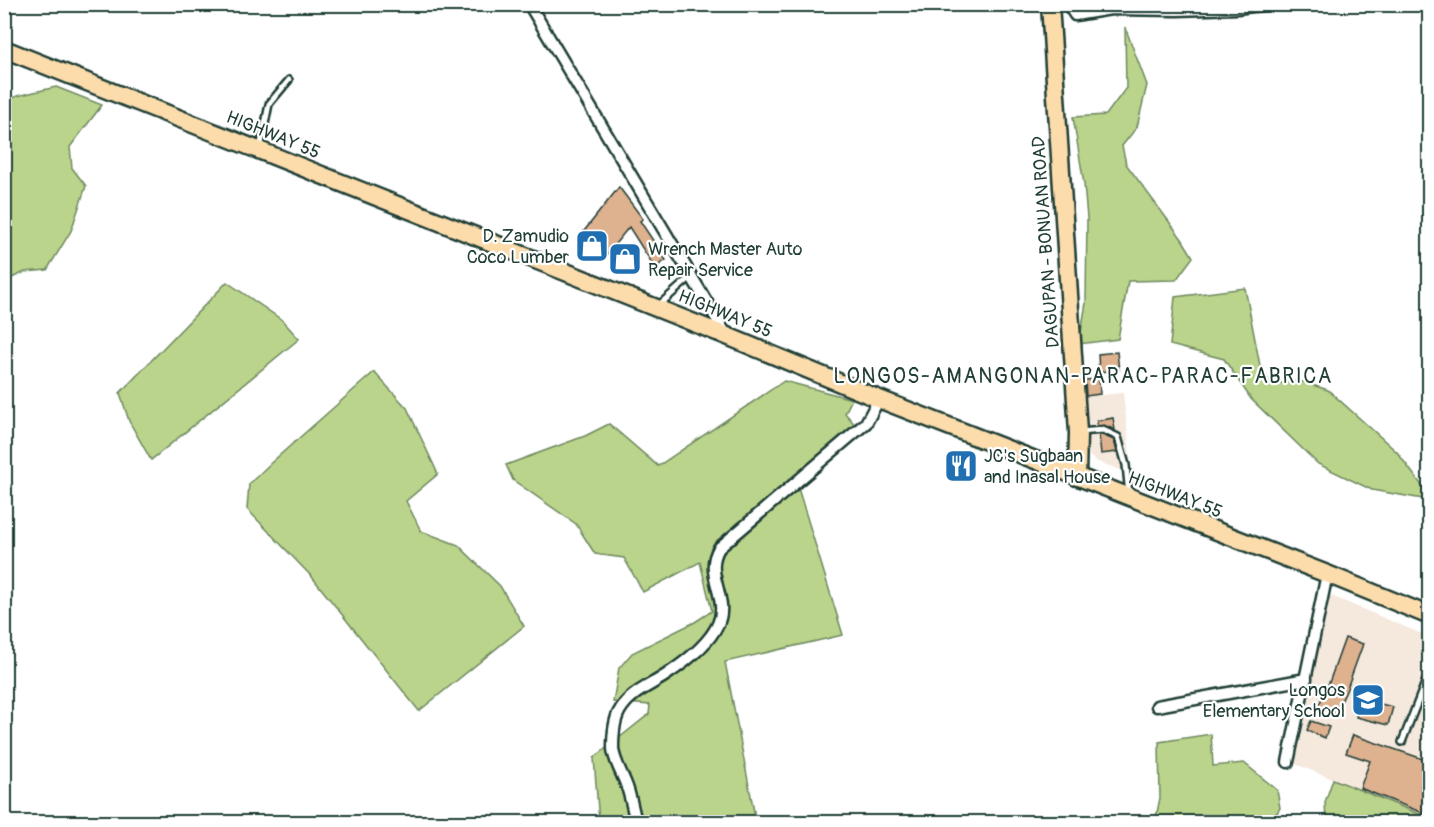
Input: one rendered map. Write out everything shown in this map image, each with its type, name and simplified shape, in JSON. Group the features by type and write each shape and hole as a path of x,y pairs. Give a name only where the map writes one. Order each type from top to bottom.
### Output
{"main road":[{"name":"DAGUPAN - BONUAN ROAD","path":"1050,4 1078,432 1077,477"},
{"name":"HIGHWAY 55","path":"4,49 727,336 875,405 1077,477 1430,616"}],"street":[{"path":"529,4 727,336"},
{"path":"1068,4 1076,15 1111,9 1189,10 1269,4"},
{"path":"636,822 627,787 613,750 615,726 619,713 626,702 696,651 717,626 722,606 713,564 714,556 719,548 866,423 875,405"},
{"path":"1288,762 1327,574"},
{"path":"1157,706 1306,679"}],"lane":[{"path":"260,150 269,104 289,80"},
{"path":"657,308 692,276"},
{"path":"1078,432 1103,430 1118,437 1126,465 1130,498"},
{"path":"1402,742 1430,670"}],"shaded area":[{"path":"1123,393 1132,474 1098,462 1089,456 1083,397"},
{"name":"Longos Elementary School","path":"1329,595 1429,637 1429,818 1293,763"}],"green space":[{"path":"1125,27 1147,85 1137,127 1122,146 1126,164 1193,257 1176,280 1128,281 1118,339 1079,344 1086,303 1087,218 1073,117 1106,115 1126,88"},
{"path":"56,87 102,105 70,147 72,168 86,186 71,231 47,270 25,272 5,281 5,102 17,96"},
{"path":"227,282 282,320 299,339 151,460 129,421 120,393"},
{"path":"1245,288 1261,371 1270,381 1281,383 1300,381 1328,390 1397,452 1429,495 1429,500 1372,490 1318,464 1251,399 1224,359 1170,345 1175,297"},
{"path":"374,372 407,408 438,474 406,501 421,531 458,545 500,586 524,626 419,711 312,577 247,509 249,484"},
{"path":"784,381 852,399 845,413 862,433 798,488 843,635 725,662 756,822 599,822 594,758 649,714 650,705 613,702 619,668 632,653 695,622 712,611 700,562 643,592 624,558 595,554 576,524 513,480 506,465 585,436 609,424 658,466"},
{"path":"1211,734 1213,766 1244,763 1277,790 1280,808 1271,822 1155,822 1160,798 1159,742"},
{"path":"1333,779 1429,818 1429,822 1326,822 1325,802"}],"building":[{"path":"619,187 643,219 640,221 666,260 655,268 629,227 602,260 577,240"},
{"path":"1117,352 1119,370 1099,372 1098,354"},
{"path":"1099,379 1100,394 1086,396 1085,380"},
{"path":"1113,418 1115,430 1104,425 1097,426 1097,421"},
{"path":"1099,435 1114,440 1117,452 1101,454"},
{"path":"953,457 972,462 969,477 949,472"},
{"path":"1345,638 1363,644 1336,712 1318,707"},
{"path":"1361,699 1393,707 1388,725 1356,717"},
{"path":"1311,721 1329,727 1325,738 1307,730"},
{"path":"1353,735 1429,761 1421,786 1430,789 1430,815 1360,788 1370,761 1346,753"}],"place":[{"name":"D. Zamudio Coco Lumber","path":"592,246"},
{"name":"Wrench Master Auto Repair Service","path":"625,259"},
{"name":"JC's Sugbaan and Inasal House","path":"961,466"},
{"name":"Longos Elementary School","path":"1368,700"}],"district":[{"name":"LONGOS-AMANGONAN-PARAC‑PARAC-FABRICA","path":"1083,376"}]}
